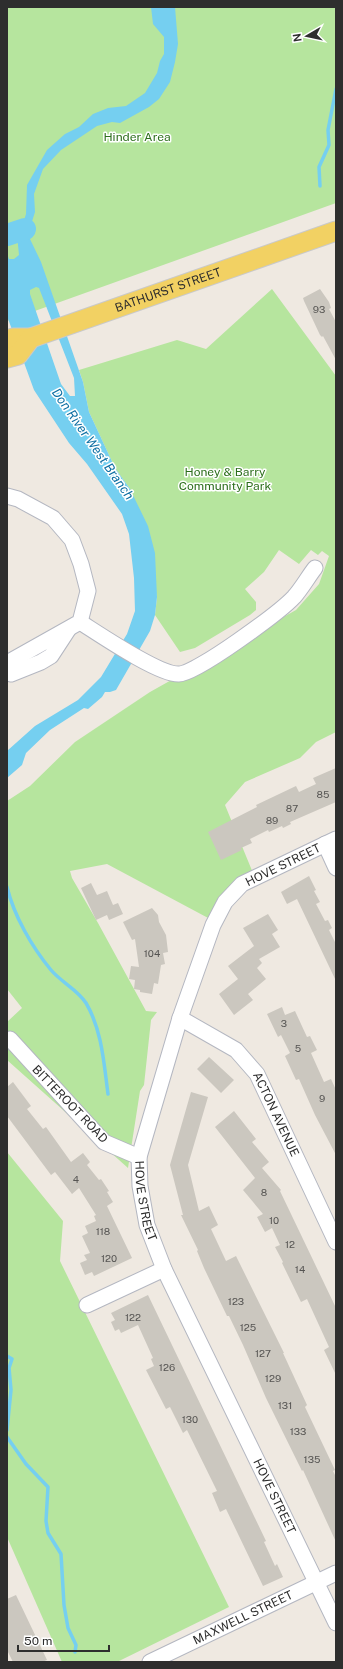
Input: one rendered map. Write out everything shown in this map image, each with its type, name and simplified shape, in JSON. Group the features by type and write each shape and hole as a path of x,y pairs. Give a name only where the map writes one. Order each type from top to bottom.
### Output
{"main road":[{"name":"BATHURST STREET","path":"11,348 31,338 66,325 336,231"}],"street":[{"path":"7,496 18,499 53,518 72,540 81,564 88,591 75,625 51,656 41,662 11,674 7,673"},
{"path":"75,625 156,668 179,674 198,667 266,620 294,597 315,568"},
{"path":"7,663 75,625"},
{"path":"330,842 336,868"},
{"name":"HOVE STREET","path":"330,842 242,884 225,902 213,925 180,1018 139,1157 140,1186 147,1225 164,1270 336,1623"},
{"name":"ACTON AVENUE","path":"180,1018 236,1050 257,1074 336,1242"},
{"name":"BITTEROOT ROAD","path":"10,1039 104,1142 139,1157"},
{"path":"87,1305 164,1270"},
{"name":"MAXWELL STREET","path":"150,1662 336,1572"}],"green space":[{"name":"Hinder Area","path":"7,7 336,7 336,203 7,321"},
{"name":"Honey & Barry Community Park","path":"272,289 336,376 336,732 316,742 300,758 245,782 225,805 253,873 210,919 107,864 70,871 72,878 146,1011 157,1012 151,1020 144,1085 140,1091 128,1168 7,1060 7,1022 22,1008 7,989 7,801 30,786 75,742 150,692 296,610 319,584 329,556 322,551 318,555 311,550 299,564 279,550 264,572 245,589 256,602 256,610 195,648 180,652 155,615 157,597 130,489 115,468 89,412 79,370 177,340 206,349"},
{"path":"7,1152 63,1221 60,1261 229,1607 117,1662 62,1662 7,1537"}],"water":[{"name":"Don River West Branch","path":"151,7 175,7 178,44 170,82 159,99 149,107 120,123 112,122 97,126 61,150 43,169 34,194 35,212 29,231 30,239 41,262 83,382 89,412 115,468 130,489 148,526 155,553 157,597 155,615 150,631 116,690 105,692 102,697 88,709 84,708 50,730 26,753 22,765 7,778 7,751 35,726 78,700 101,677 127,634 135,611 134,578 129,534 122,514 87,464 69,443 34,390 7,316 7,254 9,259 14,259 19,255 16,225 21,230 26,214 27,185 47,150 65,134 79,127 93,114 108,108 126,106 145,93 157,73 160,61 164,54 164,37 153,24","holes":["36,287 39,288 74,378 75,396 70,396 61,384 30,294 30,290"]}],"building":[{"path":"320,289 329,302 331,308 329,309 336,322 336,360 323,336 322,337 320,335 303,298"},
{"path":"336,768 336,802 290,822 291,824 283,828 282,826 269,832 268,830 250,839 252,843 241,848 242,850 221,860 208,832 257,807 256,805 296,786 299,792 316,784 313,778"},
{"path":"309,876 316,890 314,891 320,902 316,904 325,921 328,920 332,928 329,930 336,944 336,981 297,899 287,904 281,892"},
{"path":"91,883 97,895 107,891 113,905 118,903 123,914 109,920 107,915 96,920 81,888"},
{"path":"152,908 158,915 159,922 166,935 168,952 163,953 165,964 161,965 158,984 154,983 152,994 140,992 140,990 134,989 135,980 129,979 131,966 139,967 135,939 132,940 123,922"},
{"path":"268,914 278,930 272,934 280,947 259,959 262,963 257,968 266,979 248,994 253,1000 234,1015 219,994 238,979 228,966 254,946 243,928"},
{"path":"282,1007 285,1015 295,1011 307,1037 310,1036 317,1050 311,1053 324,1082 331,1079 336,1090 336,1155 315,1115 299,1079 296,1080 285,1056 290,1053 281,1035 278,1037 267,1014"},
{"path":"209,1057 234,1080 221,1093 197,1069"},
{"path":"13,1082 31,1106 27,1109 43,1129 46,1127 71,1162 83,1153 90,1162 87,1165 99,1180 101,1179 109,1191 107,1192 113,1202 107,1206 132,1258 94,1276 92,1272 85,1275 80,1263 87,1260 84,1255 90,1253 82,1236 88,1233 85,1226 96,1221 94,1216 96,1215 79,1188 72,1194 55,1172 51,1175 7,1116 7,1087"},
{"path":"191,1092 208,1097 188,1165 199,1211 209,1206 218,1225 211,1229 226,1261 236,1256 284,1353 307,1405 305,1407 335,1470 333,1471 336,1477 336,1542 303,1470 302,1471 266,1398 243,1345 204,1268 197,1251 198,1250 181,1215 183,1215 170,1165"},
{"path":"234,1111 256,1139 252,1142 269,1162 262,1168 281,1190 280,1191 336,1308 336,1375 324,1350 329,1347 307,1299 301,1302 275,1247 280,1245 272,1228 265,1232 257,1217 263,1214 243,1190 255,1178 215,1127"},
{"path":"148,1295 266,1541 264,1542 275,1566 277,1564 283,1577 263,1586 226,1509 220,1512 212,1493 217,1491 187,1430 183,1433 170,1407 166,1409 146,1370 154,1366 151,1359 153,1358 138,1325 121,1333 119,1329 115,1331 111,1322 115,1320 111,1313"},
{"path":"16,1595 47,1660 42,1662 13,1662 7,1650 7,1599"}],"waterway":[{"path":"320,186 319,167 329,145 328,130 336,89"},
{"path":"7,235 25,229"},
{"path":"7,887 14,909 24,931 37,951 51,970 83,998 91,1013 96,1024 102,1047 108,1094"},
{"path":"7,1356 12,1359 9,1368 11,1390 7,1430"},
{"path":"7,1437 26,1464 48,1487 46,1521 48,1533 61,1554 64,1605 68,1628 76,1645 75,1652"}]}
